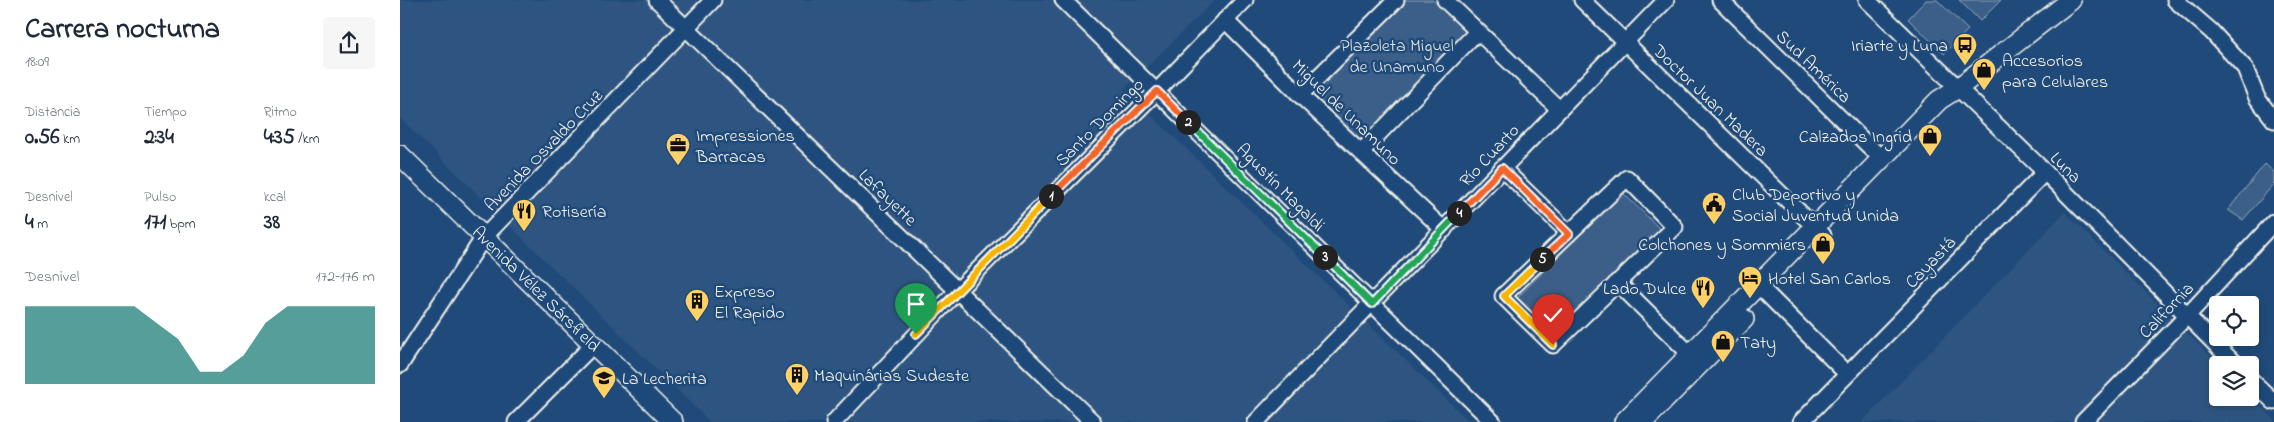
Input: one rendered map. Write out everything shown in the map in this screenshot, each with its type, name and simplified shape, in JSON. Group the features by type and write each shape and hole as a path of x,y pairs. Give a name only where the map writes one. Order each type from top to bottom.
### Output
{"main road":[{"path":"1819,231 1881,158 1939,100 1958,88 2071,0"},
{"path":"1624,422 1695,359 1819,231 1948,108 1958,88"},
{"name":"Avenida Vélez Sársfield","path":"400,155 592,345 673,422"},
{"path":"1643,422 1695,359"}],"street":[{"name":"Lafayette","path":"657,0 1093,422"},
{"name":"Avenida Osvaldo Cruz","path":"400,365 484,238 713,0"},
{"name":"Agustín Magaldi","path":"1063,0 1493,422"},
{"name":"Santo Domingo","path":"834,422 958,290 1245,0"},
{"path":"1300,95 1396,0"},
{"path":"1445,0 1559,109"},
{"name":"Doctor Juan Madera","path":"1582,0 1819,231"},
{"name":"Río Cuarto","path":"1256,422 1666,0"},
{"name":"Sud América","path":"1720,0 1881,158"},
{"name":"Luna","path":"1867,0 2045,172 2227,356"},
{"path":"2175,0 2204,24 2245,68 2257,98 2274,120"},
{"name":"Miguel de Unamuno","path":"1225,20 1300,95 1444,230"},
{"path":"1361,152 1477,32"},
{"path":"1502,168 1569,234"},
{"name":"Cayastá","path":"1801,422 2045,172"},
{"path":"1627,178 1675,227 1553,345 1504,296 1569,234 1627,178"},
{"name":"California","path":"2083,422 2188,315 2274,222"},
{"path":"1617,282 1695,359"},
{"path":"1763,290 1847,374"},
{"path":"516,422 592,345"},
{"path":"2259,388 2274,402"}],"shaded area":[{"path":"400,0 1215,0 1124,89 1470,422 710,422 400,118"},
{"path":"2065,212 2210,356 2209,406 2259,405 2274,419 2274,422 1862,422"}],"green space":[{"name":"Plazoleta Miguel de Unamuno","path":"1402,0 1433,0 1468,33 1361,142 1311,93"},
{"path":"1926,0 1937,0 1968,30 1944,54 1908,19"},
{"path":"1959,0 2001,0 1980,21"},
{"path":"2265,164 2274,172 2274,184 2243,220 2228,210"},
{"path":"1622,192 1660,229 1555,335 1517,298"}],"place":[{"name":"Iriarte y Luna","path":"1965,66"},
{"name":"Accesorios para Celulares","path":"1984,91"},
{"name":"Calzados Ingrid","path":"1930,157"},
{"name":"Impressiones Barracas","path":"678,166"},
{"name":"Club Deportivo y Social Juventud Unida","path":"1714,225"},
{"name":"Rotisería","path":"524,232"},
{"name":"Colchones y Sommiers","path":"1823,265"},
{"name":"Hotel San Carlos","path":"1750,299"},
{"name":"Lado Dulce","path":"1703,309"},
{"name":"Expreso El Rapido","path":"697,322"},
{"name":"Taty","path":"1723,363"},
{"name":"Maquinárias Sudeste","path":"797,396"},
{"name":"La Lecherita","path":"604,399"}],"route":[{"path":"916,334 1157,91 1372,304 1502,168 1569,234 1504,296 1553,345"}]}
